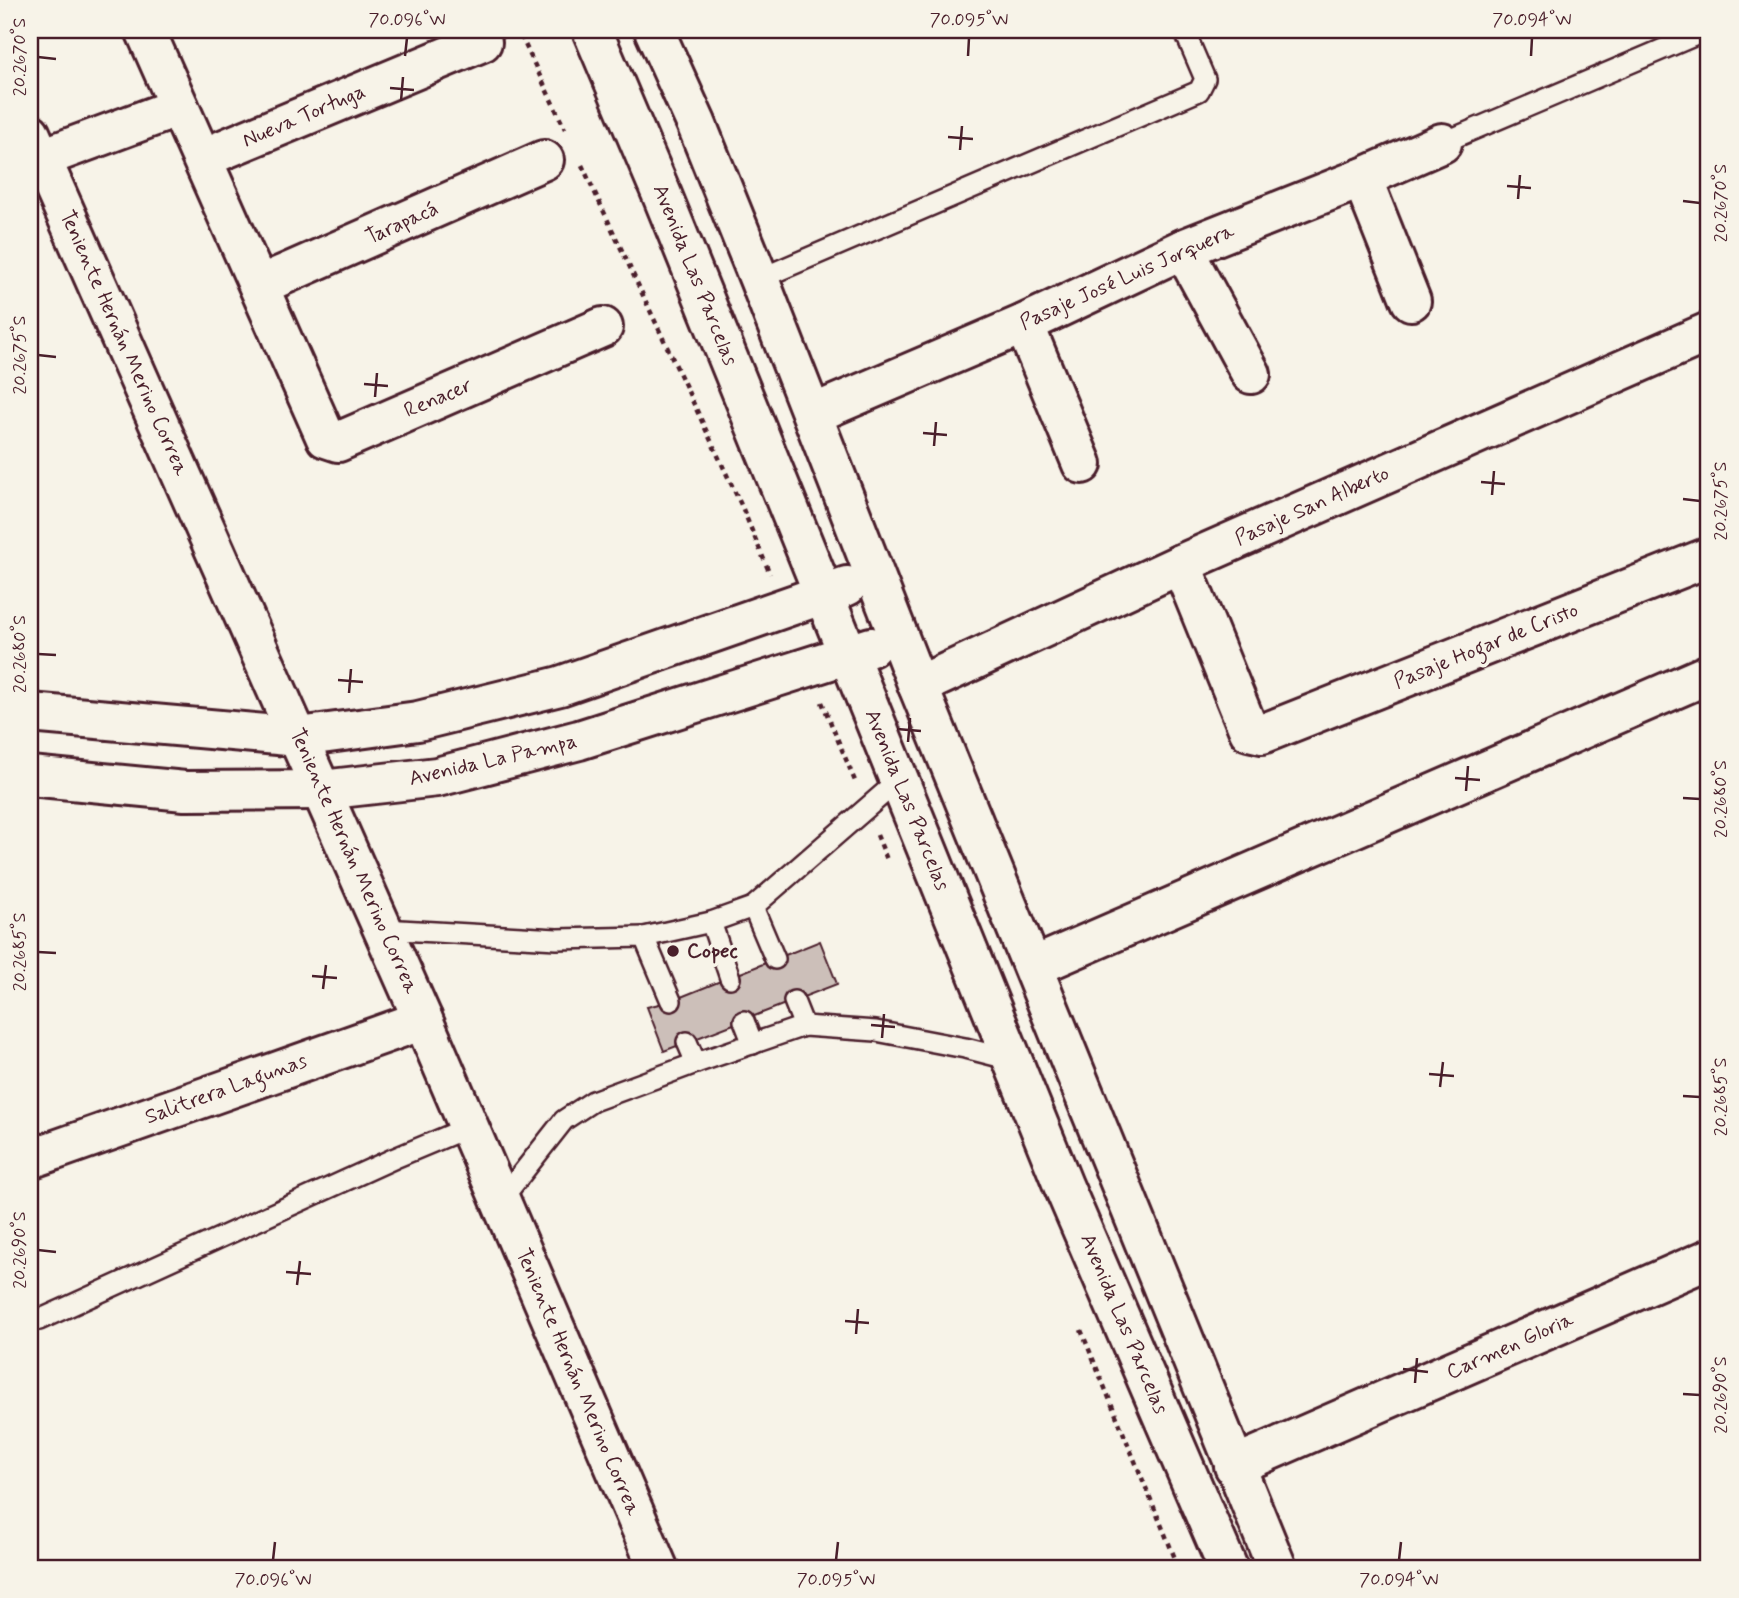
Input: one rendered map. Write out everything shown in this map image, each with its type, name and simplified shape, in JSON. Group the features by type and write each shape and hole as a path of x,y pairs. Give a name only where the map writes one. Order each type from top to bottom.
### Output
{"street":[{"name":"Avenida Las Parcelas","path":"592,30 662,195 1063,1185 1228,1568"},
{"path":"654,30 696,122 813,414 918,687 1277,1568"},
{"path":"154,33 179,107 260,285"},
{"name":"Nueva Tortuga","path":"203,158 482,42"},
{"name":"Teniente Hernán Merino Correa","path":"179,107 34,151 299,737 658,1568"},
{"name":"Pasaje José Luis Jorquera","path":"813,414 1024,324 1183,249 1442,143"},
{"name":"Tarapacá","path":"260,285 544,160"},
{"path":"1362,178 1411,301"},
{"path":"1183,249 1251,374"},
{"name":"Renacer","path":"260,285 326,438 338,442 603,327"},
{"path":"1024,324 1082,464"},
{"name":"Pasaje San Alberto","path":"918,687 1181,564 1709,333"},
{"name":"Pasaje Hogar de Cristo","path":"1181,564 1249,731 1262,734 1709,557"},
{"path":"30,713 299,737 418,721 560,685 876,576"},
{"name":"Avenida La Pampa","path":"30,776 186,790 322,790 437,777 579,740 849,655 898,636"},
{"path":"1033,967 1709,674"},
{"name":"Salitrera Lagunas","path":"30,1159 423,1020"},
{"name":"Carmen Gloria","path":"1234,1466 1709,1259"}],"lane":[{"path":"759,279 1199,91 1205,79 1184,30"},
{"path":"1442,143 1708,30"},
{"path":"383,929 557,939 644,937 711,922 753,907 899,780"},
{"path":"753,907 775,959"},
{"path":"711,922 730,978"},
{"path":"644,937 671,1001"},
{"path":"794,1001 804,1026"},
{"path":"744,1021 753,1044"},
{"path":"501,1200 564,1119 593,1101 804,1026 876,1031 1012,1060"},
{"path":"687,1042 696,1063"},
{"path":"40,1320 469,1127"}],"building":[{"path":"820,941 837,984 664,1051 647,1007 671,1001"}],"place":[{"name":"Copec","path":"673,951"}]}
